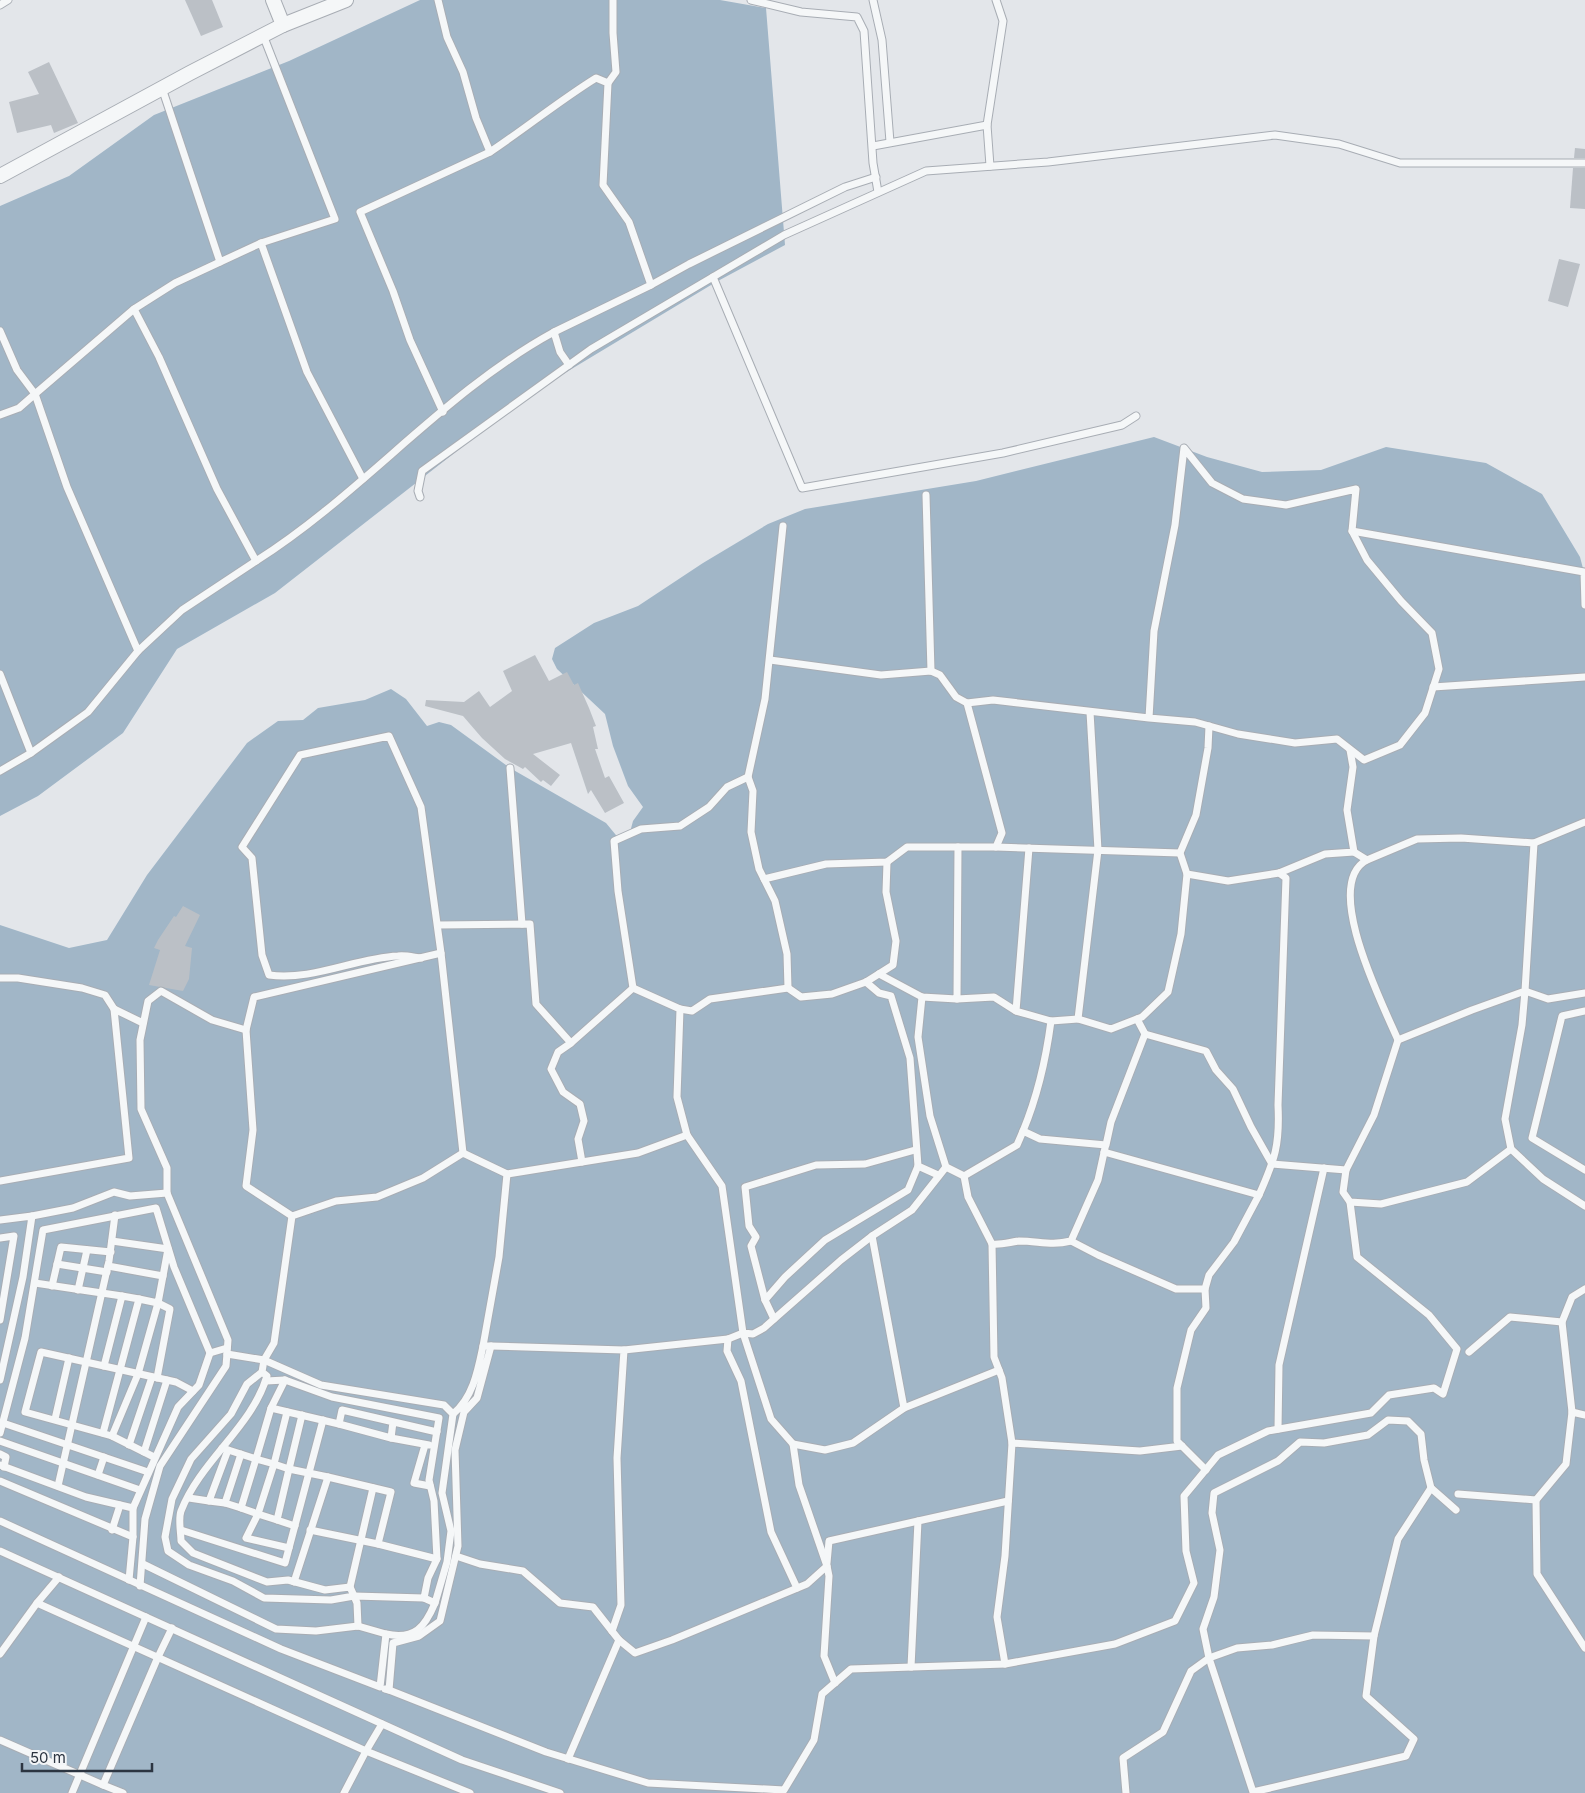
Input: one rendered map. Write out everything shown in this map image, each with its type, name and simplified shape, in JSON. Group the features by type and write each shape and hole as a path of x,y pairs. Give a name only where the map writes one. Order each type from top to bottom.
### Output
{"street":[{"path":"273,0 282,25"},
{"path":"0,176 282,25 346,0"}],"lane":[{"path":"0,5 8,0"},
{"path":"438,0 446,37 463,72 476,118 490,152"},
{"path":"614,0 612,33 616,72 608,83 604,185 629,222 651,285"},
{"path":"751,0 801,12 857,17 864,31 878,192"},
{"path":"873,0 882,40 890,142"},
{"path":"990,166 987,125 1003,21 996,0"},
{"path":"0,414 19,408 134,309 174,283 261,243 334,218 263,35"},
{"path":"443,412 410,340 393,291 360,212 490,152 529,126 567,96 596,78 608,83"},
{"path":"162,88 220,262"},
{"path":"873,146 987,125"},
{"path":"420,497 418,491 422,471 591,349 784,235 926,171 1048,162 1275,135 1339,144 1400,163 1585,163"},
{"path":"0,771 31,753 88,712 138,651 182,610 275,548 363,479 495,370 554,332 651,285 704,256 845,187 876,177"},
{"path":"261,243 307,372 363,479"},
{"path":"713,277 802,488 1003,453 1122,426 1136,416"},
{"path":"134,309 159,357 217,490 256,561"},
{"path":"0,331 17,370 35,394 67,487 138,651"},
{"path":"554,332 560,352 569,365"},
{"path":"770,660 881,675 931,671 940,675 956,697 967,703 993,700 1090,712 1149,718 1195,722 1238,734 1295,743 1337,739 1364,760 1400,745 1425,713 1439,669 1432,633 1401,601 1367,560 1352,531 1356,489 1286,505 1244,499 1212,483 1184,448 1175,525 1154,631 1149,718"},
{"path":"926,496 931,671"},
{"path":"783,526 765,699 748,777 753,791 751,832 759,869 775,901 787,954 788,988"},
{"path":"1352,531 1584,572 1585,605"},
{"path":"0,674 31,753"},
{"path":"1433,687 1585,677"},
{"path":"967,703 1002,833 996,847"},
{"path":"1078,1020 1098,850 1090,712"},
{"path":"879,974 922,997 957,999 994,998 1016,1011 1051,1021 1078,1020 1111,1029 1137,1019 1168,992 1181,934 1187,874 1180,853 1196,815 1208,748 1209,726"},
{"path":"421,958 398,956 317,972 282,977 269,975 262,955 252,858 242,847 300,755 388,736 421,807 442,953 463,1153"},
{"path":"1350,750 1353,767 1347,810 1354,852"},
{"path":"510,768 522,924"},
{"path":"633,988 618,891 614,841 641,829 680,826 708,808 727,787 748,777"},
{"path":"0,1521 281,1649 568,1759 648,1783 784,1790 814,1740 822,1694 851,1669 1005,1664 1115,1644 1175,1621 1194,1583 1186,1551 1184,1496 1218,1455 1268,1431 1371,1413 1389,1395 1434,1388 1443,1394 1457,1349 1430,1316 1357,1257 1350,1202 1344,1192 1346,1170 1374,1115 1398,1040 1369,973 1350,912 1349,886 1359,864 1418,840 1461,838 1534,843 1585,822"},
{"path":"1534,843 1522,1025 1505,1119 1511,1149 1543,1179 1585,1206"},
{"path":"764,879 826,864 887,862 907,847 996,847 1180,853"},
{"path":"957,999 958,847"},
{"path":"1016,1011 1029,848"},
{"path":"1187,874 1228,881 1279,873 1325,854 1354,852 1367,860"},
{"path":"633,988 680,1009 692,1011 710,999 788,988 801,997 832,994 866,982 893,965 896,942 886,892 887,862"},
{"path":"1206,1470 1177,1441 1176,1388 1191,1330 1206,1308 1206,1289 1209,1275 1234,1242 1259,1195 1272,1164 1280,1136 1278,1105 1286,878 1279,873"},
{"path":"438,925 530,924 536,1004 571,1042"},
{"path":"292,1216 246,1186 253,1130 246,1030 254,997 442,953"},
{"path":"0,978 18,978 82,988 104,995 114,1009 143,1023"},
{"path":"765,1300 785,1276 825,1240 908,1190 918,1166 915,1150 910,1058 891,996 880,994 866,982"},
{"path":"582,1162 578,1139 584,1121 580,1104 563,1092 552,1069 558,1052 633,988"},
{"path":"140,1586 145,1519 160,1466 226,1366 228,1340 167,1193 167,1168 141,1109 140,1040 143,1023 148,1001 161,991 212,1020 246,1030"},
{"path":"1398,1040 1525,991 1548,1000 1585,993"},
{"path":"922,997 918,1037 930,1116 946,1166 964,1176 968,1196 992,1244 994,1357 1002,1378 1012,1443 1005,1556 997,1617 1005,1664"},
{"path":"0,1181 129,1158 114,1009"},
{"path":"680,1009 677,1097 687,1135 722,1186 743,1333 771,1419 793,1444 799,1485 827,1566"},
{"path":"1585,1011 1562,1016 1532,1138 1585,1170"},
{"path":"1137,1019 1146,1034 1206,1050 1216,1070 1233,1089 1251,1128 1272,1164"},
{"path":"964,1176 1018,1145 1034,1104 1046,1061 1051,1021"},
{"path":"1071,1241 1098,1180 1111,1122 1146,1034"},
{"path":"1023,1131 1040,1139 1105,1148 1259,1195"},
{"path":"463,1153 507,1174 638,1153 687,1135"},
{"path":"1350,1202 1381,1204 1467,1182 1511,1149"},
{"path":"774,1319 765,1300 751,1246 756,1237 750,1226 745,1187 816,1165 865,1164 915,1150"},
{"path":"292,1216 336,1201 377,1197 423,1178 463,1153"},
{"path":"1272,1164 1346,1170"},
{"path":"918,1166 938,1175"},
{"path":"487,1346 624,1350 728,1339 743,1333 754,1334 774,1319 841,1260 872,1236 912,1210 946,1166"},
{"path":"1278,1429 1279,1364 1324,1168"},
{"path":"389,1690 393,1642 419,1636 440,1621 456,1556 458,1546 455,1450 464,1412 477,1398 487,1346 499,1257 507,1174"},
{"path":"0,1220 73,1208 114,1192 130,1196 167,1193"},
{"path":"0,1433 25,1338 43,1230 156,1208 168,1249 210,1353 199,1385 178,1407 154,1457 133,1508 133,1537 129,1580"},
{"path":"58,1486 111,1252 115,1215"},
{"path":"0,1380 23,1277 32,1216"},
{"path":"292,1216 274,1343 264,1360 262,1372 247,1384 231,1414 191,1460 172,1499 165,1537 168,1551 189,1565 232,1581 264,1598 331,1600 354,1596 424,1598 435,1603"},
{"path":"0,1238 14,1236 3,1280 0,1320"},
{"path":"872,1236 904,1408"},
{"path":"112,1241 168,1249"},
{"path":"992,1244 1000,1245 1019,1241 1054,1245 1071,1241 1098,1255 1176,1289 1206,1289"},
{"path":"52,1286 61,1247 111,1252"},
{"path":"112,1436 138,1374 158,1303 168,1249"},
{"path":"78,1290 87,1250"},
{"path":"57,1264 82,1269 107,1269 163,1276"},
{"path":"34,1283 139,1299 158,1303 170,1309 154,1377 129,1445"},
{"path":"1585,1289 1572,1297 1562,1322 1572,1412 1566,1464 1536,1500 1537,1574 1585,1648"},
{"path":"104,1366 122,1296"},
{"path":"103,1433 139,1299"},
{"path":"1469,1352 1510,1317 1562,1322"},
{"path":"728,1339 727,1351 741,1381 771,1532 797,1588"},
{"path":"143,1564 276,1629 316,1631 358,1626 395,1636 414,1633 426,1624 435,1603 447,1562 451,1531 442,1493 453,1414 463,1406 487,1346"},
{"path":"612,1631 621,1605 617,1458 624,1350"},
{"path":"210,1353 227,1351 264,1360 321,1385 444,1405 453,1414"},
{"path":"154,1457 112,1436 25,1412 41,1352 167,1380 193,1391"},
{"path":"55,1420 69,1358"},
{"path":"793,1444 825,1450 853,1443 904,1408 999,1370"},
{"path":"262,1372 267,1376 266,1381 249,1414 225,1449 206,1466 180,1513 181,1542 193,1554 267,1582 294,1582 325,1590 350,1587"},
{"path":"144,1452 167,1380"},
{"path":"266,1381 285,1380 332,1397 439,1418 428,1480 434,1501 436,1559 428,1578 424,1598"},
{"path":"241,1508 271,1408 285,1380"},
{"path":"271,1408 434,1447"},
{"path":"339,1424 342,1410 437,1432"},
{"path":"287,1412 274,1464 258,1514 246,1538 289,1548"},
{"path":"1572,1412 1585,1415"},
{"path":"277,1520 302,1415"},
{"path":"181,1530 285,1563 323,1420"},
{"path":"1431,1488 1398,1539 1374,1636 1366,1696 1414,1739 1406,1756 1253,1792 1208,1658 1203,1629 1214,1597 1220,1550 1212,1513 1214,1493 1278,1461 1300,1442 1324,1443 1368,1435 1388,1420 1408,1421 1421,1434 1424,1460 1431,1488 1456,1510"},
{"path":"391,1438 393,1422"},
{"path":"3,1423 148,1472"},
{"path":"0,1441 140,1490"},
{"path":"1012,1443 1140,1451 1182,1446"},
{"path":"425,1444 414,1483 430,1486"},
{"path":"225,1449 289,1469 390,1492 378,1544"},
{"path":"209,1501 225,1449"},
{"path":"0,1454 6,1456 2,1466 86,1496 133,1508"},
{"path":"225,1503 241,1454"},
{"path":"98,1475 104,1457"},
{"path":"294,1582 328,1477"},
{"path":"0,1481 112,1530 133,1537"},
{"path":"358,1626 356,1602 350,1587 373,1488"},
{"path":"1458,1494 1536,1500"},
{"path":"188,1498 225,1503 295,1526"},
{"path":"834,1683 824,1656 828,1594 828,1541 1008,1501"},
{"path":"112,1530 120,1505"},
{"path":"911,1667 918,1521"},
{"path":"310,1530 378,1544 436,1559"},
{"path":"0,1550 462,1760 560,1793"},
{"path":"456,1556 480,1564 523,1571 560,1603 593,1607 619,1640 635,1653 672,1640 807,1584 827,1566"},
{"path":"0,1654 59,1577"},
{"path":"37,1604 135,1646 366,1751 470,1793"},
{"path":"72,1793 146,1617"},
{"path":"103,1785 172,1628"},
{"path":"380,1687 386,1634"},
{"path":"1126,1793 1123,1758 1163,1732 1191,1671 1208,1658 1237,1648 1272,1646 1313,1635 1374,1636"},
{"path":"568,1759 619,1640"},
{"path":"344,1793 382,1724"},
{"path":"0,1740 123,1793"}],"water":[{"path":"420,0 720,0 766,8 785,245 716,282 530,394 275,593 177,649 123,733 38,796 0,816 0,206 69,176 154,115 289,61"},
{"path":"1154,437 1207,457 1262,472 1321,470 1386,447 1486,463 1542,494 1580,557 1585,576 1585,1793 0,1793 0,925 69,948 107,940 147,875 247,743 278,721 303,720 318,708 365,700 391,689 406,699 427,726 439,722 451,725 510,768 606,823 620,840 629,836 633,821 643,807 628,786 613,746 605,714 557,669 552,659 555,648 594,623 638,606 703,563 768,524 805,509 976,481"}],"building":[{"path":"185,0 212,0 223,27 201,36"},
{"path":"49,62 78,123 54,133 51,125 17,133 9,102 39,94 28,72"},
{"path":"1575,148 1585,149 1585,158 1574,158"},
{"path":"1573,168 1585,168 1585,209 1570,208"},
{"path":"1559,259 1580,264 1568,307 1548,301"},
{"path":"535,655 549,681 567,672 574,685 578,683 596,726 593,727 598,749 595,749 605,778 609,776 624,803 605,813 591,790 588,794 571,743 533,754 560,775 551,786 543,780 541,782 525,767 523,769 505,759 482,738 463,716 425,706 426,700 464,702 479,691 490,707 512,691 503,671"},
{"path":"183,906 200,915 185,946 192,948 189,979 183,991 149,985 160,950 154,948 174,916 176,917"}]}
